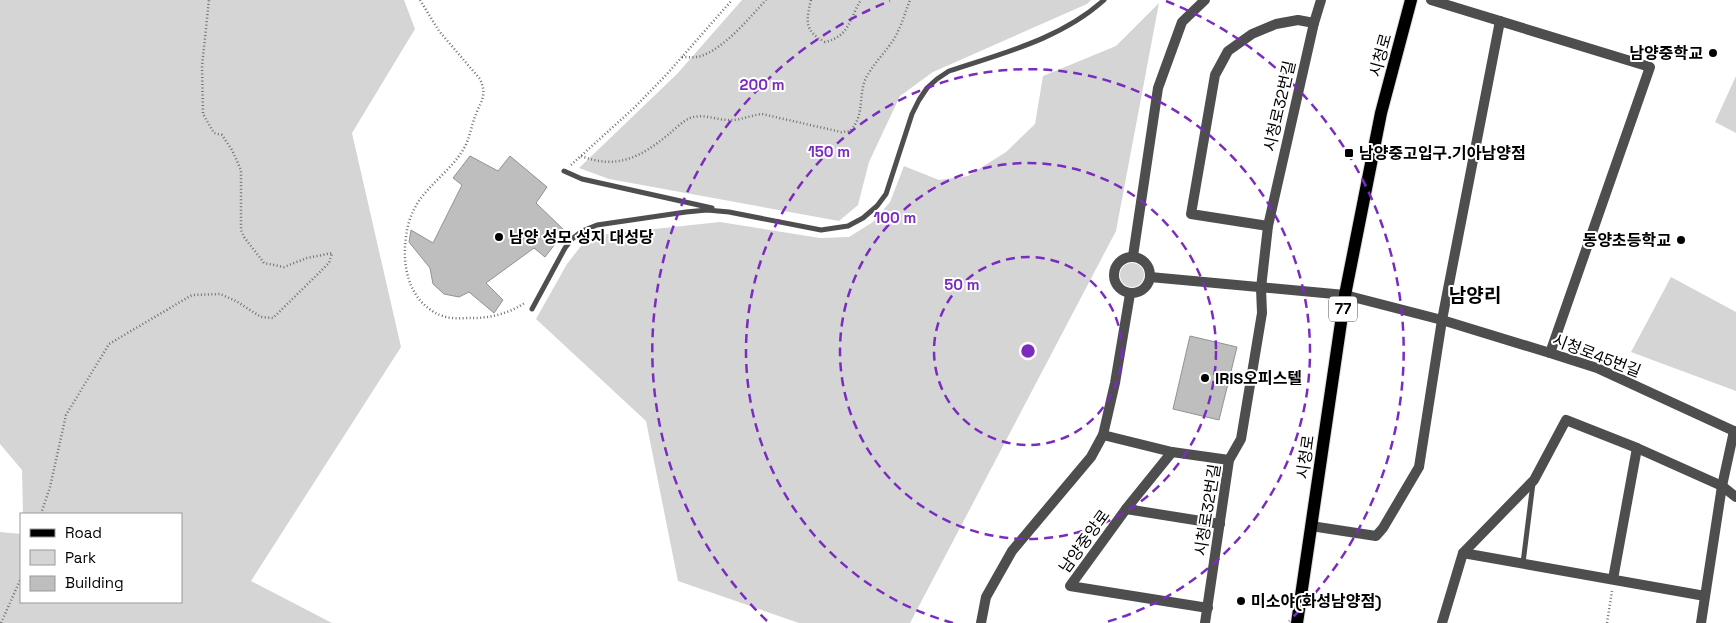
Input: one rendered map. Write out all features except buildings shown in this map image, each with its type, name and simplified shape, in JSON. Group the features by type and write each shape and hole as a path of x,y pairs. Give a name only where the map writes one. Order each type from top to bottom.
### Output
{"main road":[{"name":"시청로","path":"1297,623 1345,296 1381,113 1411,0"}],"street":[{"path":"1133,256 1158,88 1182,22 1205,0"},
{"name":"시청로32번길","path":"1206,623 1229,460 1241,438 1262,313 1261,288 1268,226 1314,22 1321,0"},
{"path":"1431,0 1650,67 1550,352"},
{"path":"1268,226 1191,214 1215,75 1228,51 1252,34 1276,24 1298,20 1314,22"},
{"path":"1311,526 1376,536 1383,528 1419,467 1442,320 1500,21"},
{"path":"1133,256 1144,262 1150,272 1150,278 1146,288 1135,294 1130,294 1124,292 1115,283 1114,271 1121,260 1133,256"},
{"path":"1150,278 1345,296"},
{"path":"981,623 986,597 1012,551 1091,457 1103,435 1115,383 1130,294"},
{"name":"시청로45번길","path":"1345,296 1442,320 1550,352 1596,368 1735,431"},
{"path":"1442,623 1463,553 1534,480 1566,420 1637,448 1722,486 1736,497"},
{"path":"1701,623 1722,486 1735,431"},
{"path":"1103,435 1172,452 1229,460"},
{"path":"1613,580 1637,448"},
{"name":"남양중앙로","path":"1172,452 1070,586 1208,608"},
{"path":"1126,510 1220,524"},
{"path":"1463,553 1705,596"}],"lane":[{"path":"564,171 582,179 729,212 821,230 848,226 863,218 877,206 886,194 912,114 927,88 937,79 949,71 1044,38 1064,29 1080,20 1104,0"},
{"path":"532,309 565,248 582,231 597,225 686,212 707,210 729,212"},
{"path":"1523,563 1534,480"}],"path":[{"path":"41,513 50,487 66,415 109,344 192,295 220,294 236,301 261,317 273,318 329,263 332,253 307,258 284,267 264,263 244,237 242,230 241,170 232,150 222,135 214,133 203,114 202,66 209,0"},
{"path":"420,0 439,30 480,79 484,87 484,98 475,115 464,149 428,188 410,217 404,259 408,280 418,298 429,309 447,317 478,318 502,314 520,306 542,292"},
{"path":"564,171 635,107 732,0"},
{"path":"682,57 700,56 713,50 727,40 766,0"},
{"path":"811,0 808,13 808,28 814,36 824,42 834,40 842,35 861,0"},
{"path":"581,156 603,162 626,160 652,148 690,118 700,116 733,121 750,115 762,114 840,132 850,131 857,124 860,115 865,80 893,41 910,0"},
{"path":"2,623 20,580"},
{"path":"1607,623 1613,580"}],"green space":[{"path":"0,0 404,0 415,29 352,133 401,347 251,581 332,623 0,623 0,532 20,534 20,603 182,603 182,513 23,513 22,470 0,444"},
{"path":"742,0 1091,0 1087,4 933,72 900,96 869,162 858,205 839,221 609,179 579,168 677,74"},
{"path":"1159,3 1116,231 910,623 799,623 678,581 646,421 536,319 567,264 581,246 598,235 720,222 820,238 849,237 873,222 890,202 904,166 939,180 968,176 1006,152 1035,124 1043,76 1116,46"},
{"path":"1736,76 1736,133 1715,122"},
{"path":"1132,263 1137,264 1143,270 1143,280 1137,286 1132,287 1127,286 1121,280 1120,275 1121,270 1127,264"},
{"path":"1671,277 1736,312 1736,391 1631,352"}],"place":[{"name":"남양중학교","path":"1713,53"},
{"name":"남양중고입구.기아남양점","path":"1349,153"},
{"name":"남양 성모 성지 대성당","path":"499,237"},
{"name":"동양초등학교","path":"1681,240"},
{"name":"IRIS오피스텔","path":"1205,378"},
{"name":"미소야(화성남양점)","path":"1241,601"}],"district":[{"name":"남양리","path":"1475,295"}]}
